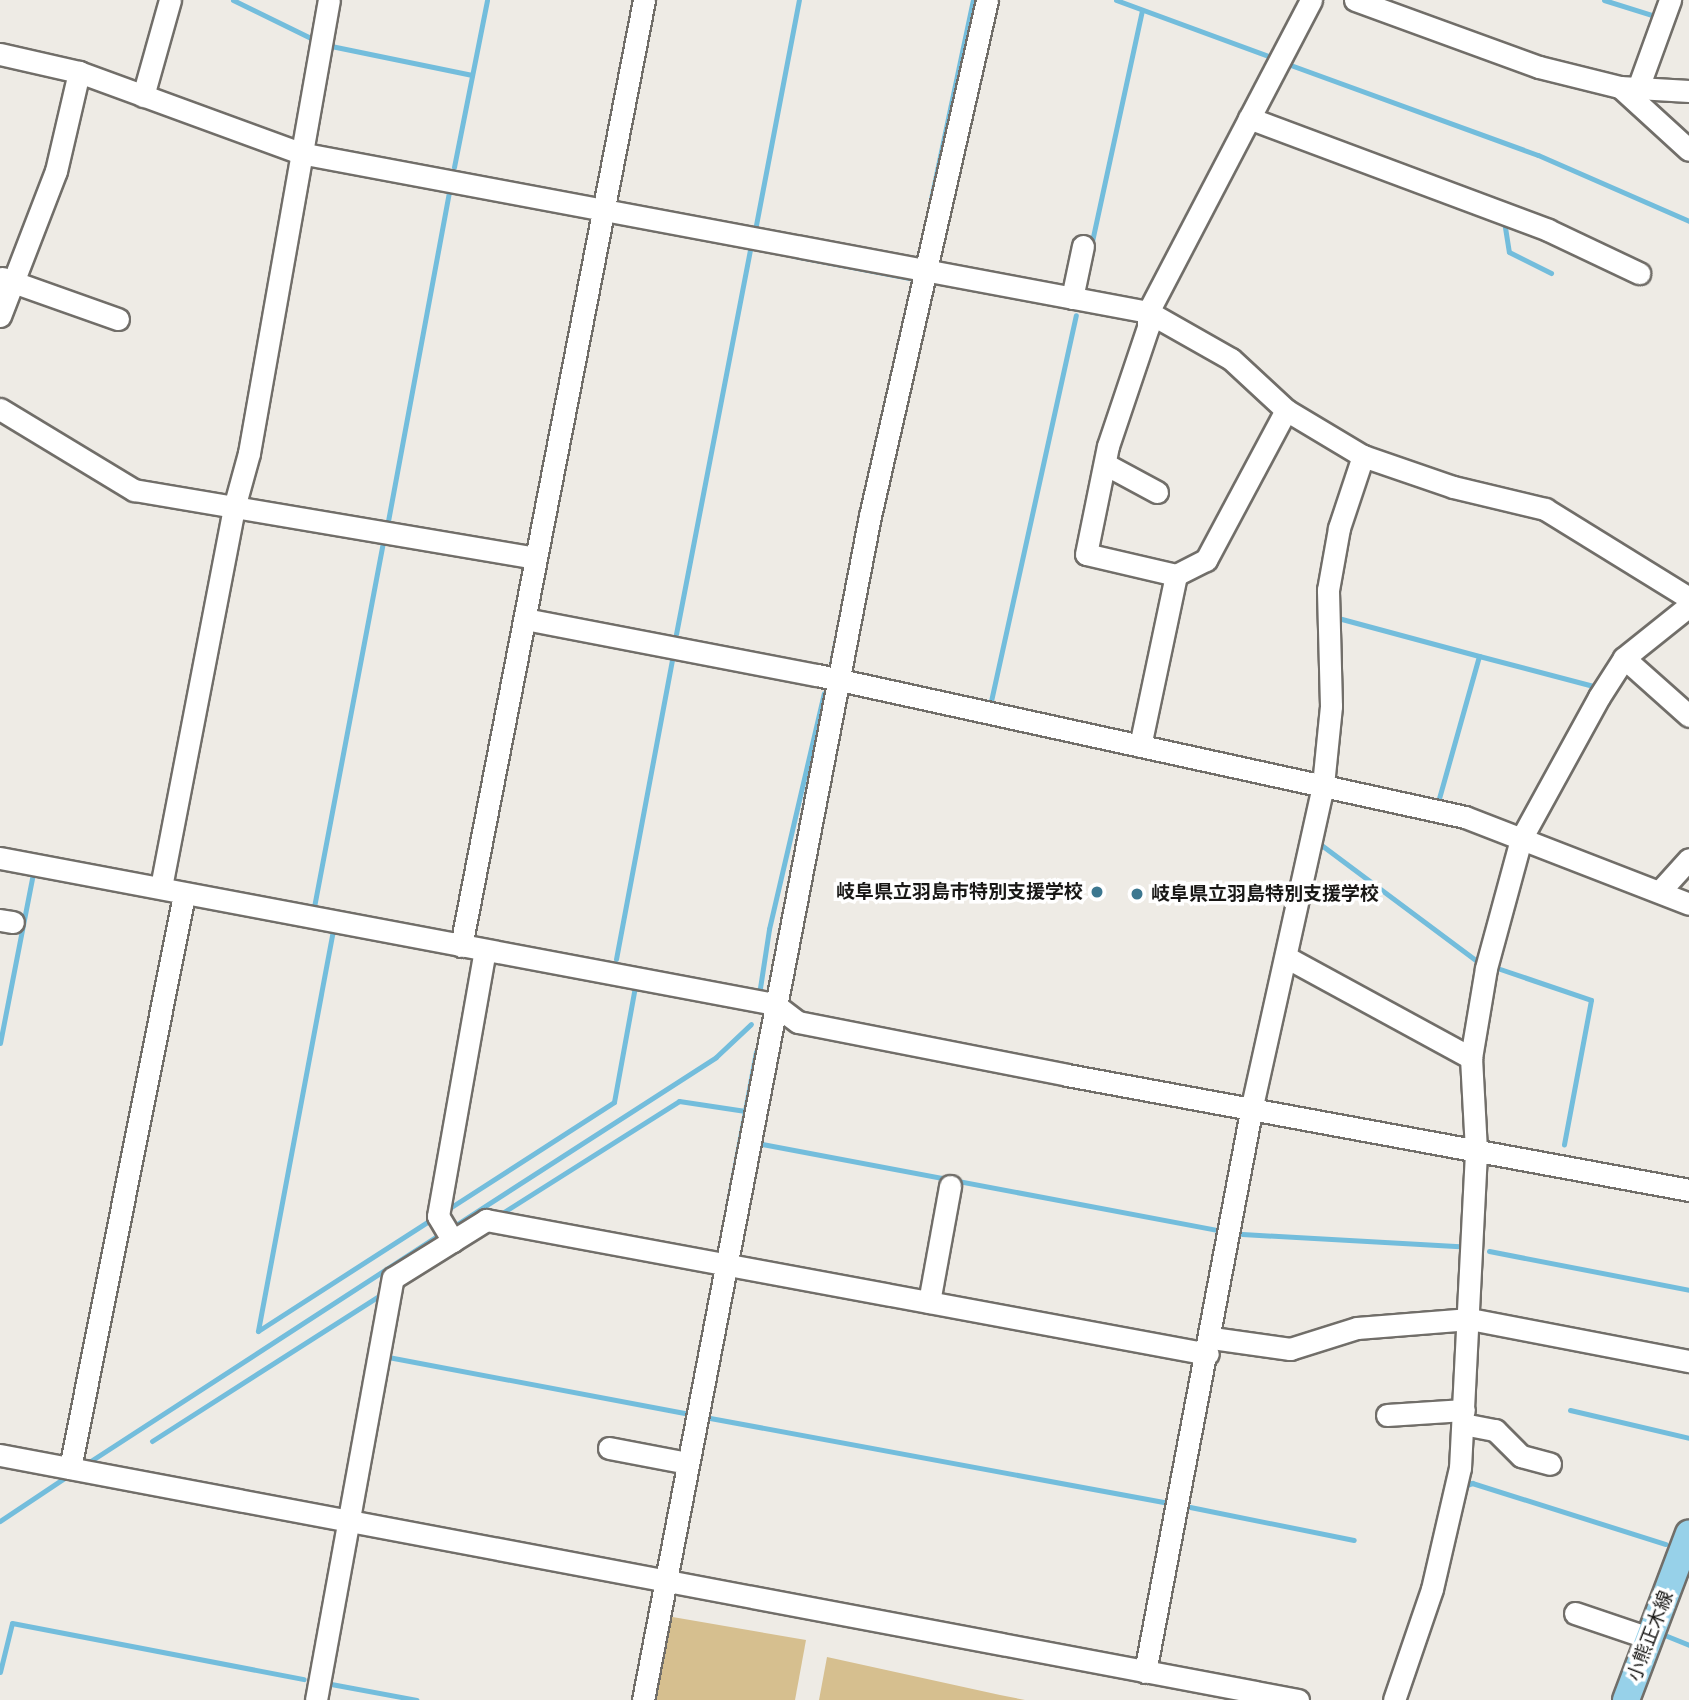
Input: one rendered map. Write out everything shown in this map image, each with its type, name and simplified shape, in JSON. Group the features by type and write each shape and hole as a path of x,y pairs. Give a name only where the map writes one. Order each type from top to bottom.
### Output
{"main road":[{"name":"小熊正木線","path":"1626,1700 1689,1533"}],"street":[{"path":"143,96 170,0"},
{"path":"161,887 235,504 249,453 329,0"},
{"path":"461,946 644,0"},
{"path":"643,1700 774,1004 841,682 870,516 987,0"},
{"path":"1286,410 1206,560 1176,575 1086,554 1105,464 1148,327 1148,312 1311,0"},
{"path":"1355,0 1539,67 1629,88 1689,91"},
{"path":"1629,88 1670,0"},
{"path":"0,54 79,72 300,153 1148,312 1231,359 1286,410 1363,456 1453,487 1545,509 1689,597"},
{"path":"0,316 6,281 57,171 79,72"},
{"path":"1629,88 1689,150"},
{"path":"1249,118 1548,230 1639,273"},
{"path":"1072,298 1083,246"},
{"path":"6,281 118,319"},
{"path":"0,408 134,490 235,504 534,558"},
{"path":"1145,1672 1210,1346 1252,1106 1323,785 1331,706 1328,590 1339,528 1363,456"},
{"path":"1105,464 1157,492"},
{"path":"1140,746 1176,575"},
{"path":"1394,1700 1432,1589 1461,1468 1476,1150 1471,1058 1486,968 1521,839 1624,658 1689,606"},
{"path":"525,619 841,682 1465,817 1689,904"},
{"path":"1624,658 1689,716"},
{"path":"0,858 161,887 184,895 774,1004 798,1022 1689,1190"},
{"path":"1660,891 1689,859"},
{"path":"77,1469 184,895"},
{"path":"448,1233 438,1216 485,950"},
{"path":"1286,957 1471,1058"},
{"path":"929,1302 950,1185"},
{"path":"316,1700 393,1278 448,1233 486,1220 929,1302 1210,1346 1290,1349 1357,1328 1470,1319 1689,1361"},
{"path":"1387,1415 1464,1417 1495,1430 1521,1456 1550,1464"},
{"path":"609,1448 688,1463"},
{"path":"0,1455 666,1577 1298,1700"},
{"path":"1575,1613 1649,1638"}],"shaded area":[{"path":"661,1615 806,1640 795,1700 648,1700"},
{"path":"827,1657 1000,1695 1025,1700 819,1700"}],"waterway":[{"path":"233,0 311,38"},
{"path":"454,167 487,0"},
{"path":"756,225 799,0"},
{"path":"931,199 973,0"},
{"path":"1116,0 1271,57"},
{"path":"1604,0 1655,16"},
{"path":"1091,246 1142,10"},
{"path":"331,46 472,75"},
{"path":"1285,63 1538,155 1689,221"},
{"path":"388,521 449,191 453,192"},
{"path":"1504,221 1509,252 1551,273"},
{"path":"676,634 751,246"},
{"path":"794,256 915,279"},
{"path":"991,701 1076,315"},
{"path":"314,907 383,543"},
{"path":"1338,618 1479,656 1439,798"},
{"path":"831,664 836,639"},
{"path":"616,959 673,655"},
{"path":"1479,656 1597,687"},
{"path":"760,988 769,929 824,693"},
{"path":"1320,844 1477,961"},
{"path":"0,1043 33,873"},
{"path":"333,930 258,1331 429,1221"},
{"path":"1500,969 1591,1000 1564,1144"},
{"path":"445,1211 614,1102 635,987"},
{"path":"451,1228 716,1057 751,1024"},
{"path":"727,1208 756,1052"},
{"path":"499,1215 679,1101 745,1111"},
{"path":"762,1144 1218,1230"},
{"path":"86,1464 442,1233"},
{"path":"1242,1234 1460,1246"},
{"path":"1489,1251 1689,1290"},
{"path":"152,1441 379,1296"},
{"path":"389,1351 388,1357 690,1414"},
{"path":"1570,1410 1689,1438"},
{"path":"710,1418 1170,1503"},
{"path":"0,1521 69,1475"},
{"path":"1465,1486 1472,1483 1666,1544"},
{"path":"1190,1507 1354,1540"},
{"path":"0,1672 12,1623 304,1679"},
{"path":"1667,1636 1689,1645"},
{"path":"331,1684 417,1700"}],"place":[{"name":"岐阜県立羽島市特別支援学校","path":"1097,892"},
{"name":"岐阜県立羽島特別支援学校","path":"1137,894"}]}
